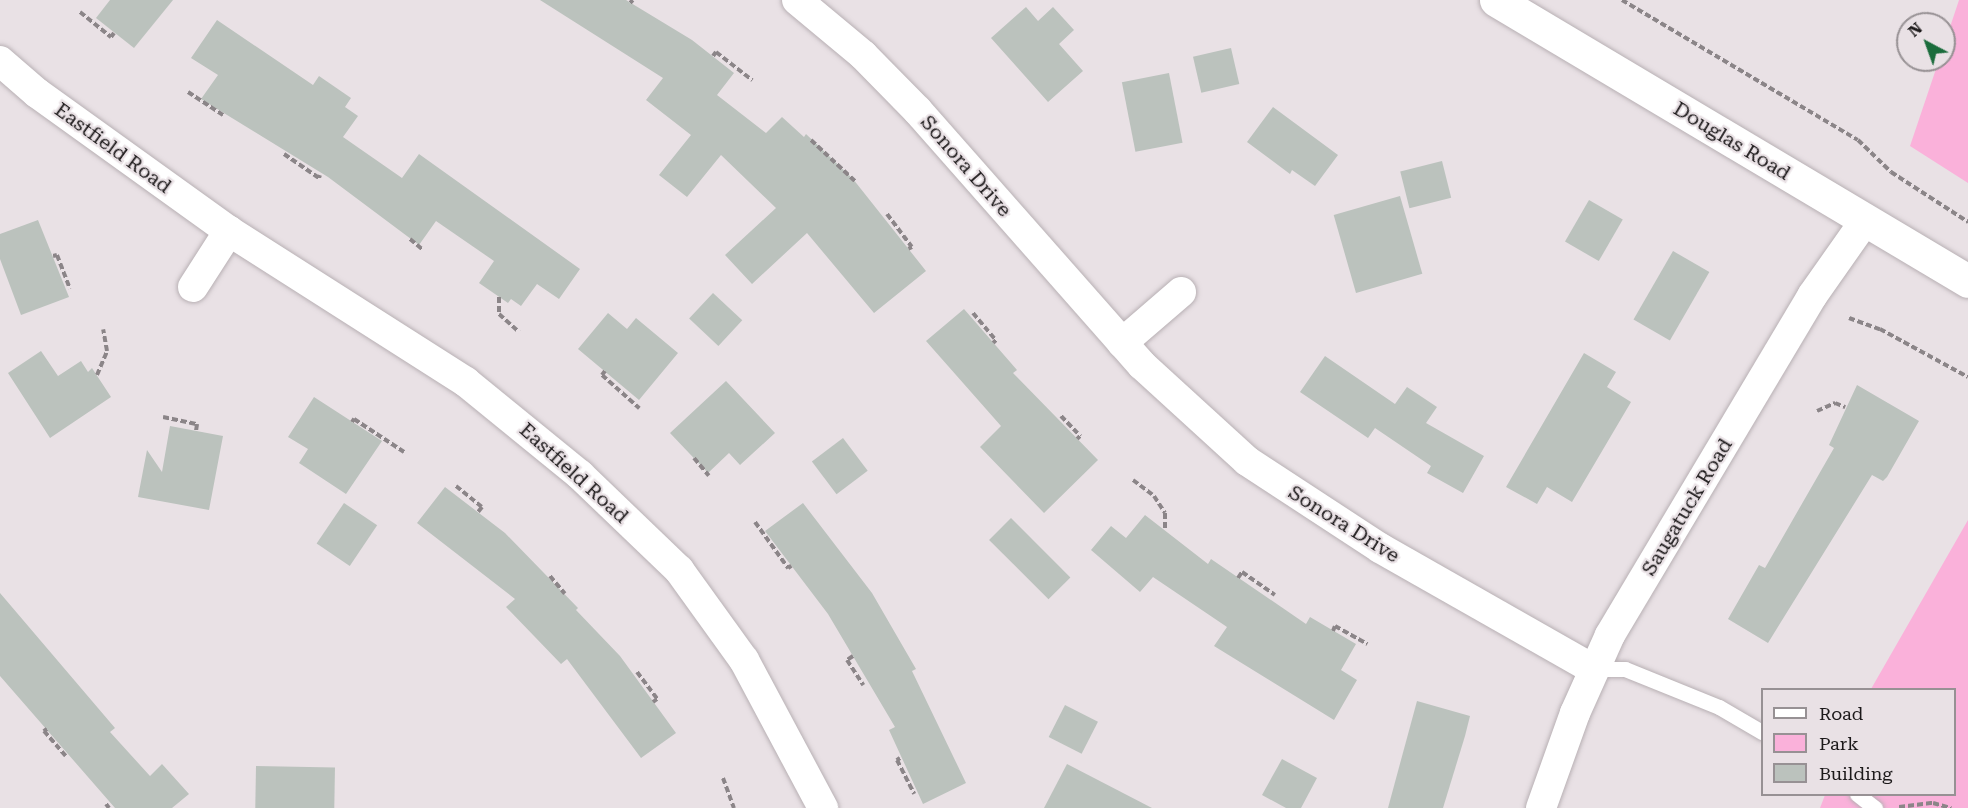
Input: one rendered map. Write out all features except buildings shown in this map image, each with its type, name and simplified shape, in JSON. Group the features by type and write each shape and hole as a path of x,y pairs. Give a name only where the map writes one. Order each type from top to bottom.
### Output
{"street":[{"name":"Sonora Drive","path":"797,0 863,56 924,117 1122,343 1247,461 1380,548 1593,669"},
{"name":"Douglas Road","path":"1496,0 1864,222 1968,281"},
{"name":"Eastfield Road","path":"0,61 37,93 229,231 466,382 580,475 679,570 744,660 823,808"},
{"name":"Saugatuck Road","path":"1541,808 1593,669 1812,296 1864,222"},
{"path":"193,287 229,231"},
{"path":"1122,343 1181,292"}],"lane":[{"path":"1593,669 1625,669 1719,707 1761,731"},
{"path":"1858,796 1875,808"}],"path":[{"path":"1622,0 1858,140 1891,172 1968,222"},
{"path":"80,12 111,37 114,33"},
{"path":"713,56 716,52 752,80"},
{"path":"188,92 223,115"},
{"path":"811,140 855,181"},
{"path":"284,154 319,178 320,175"},
{"path":"886,214 912,247 908,249"},
{"path":"410,239 422,249"},
{"path":"53,256 57,255 70,289"},
{"path":"499,297 501,318 519,332"},
{"path":"973,313 996,340 993,342"},
{"path":"1849,318 1880,329 1968,377"},
{"path":"97,375 107,351 103,329"},
{"path":"605,371 602,375 639,408"},
{"path":"1817,411 1835,403 1845,407"},
{"path":"1061,416 1080,436 1077,440"},
{"path":"164,417 197,424 196,431"},
{"path":"352,422 354,419 404,452"},
{"path":"694,458 709,476"},
{"path":"1133,480 1154,495 1165,513 1165,528"},
{"path":"456,486 482,507 478,512"},
{"path":"755,522 788,568 791,566"},
{"path":"1238,578 1242,572 1275,595"},
{"path":"550,576 565,594"},
{"path":"1333,631 1335,626 1367,644"},
{"path":"853,656 847,660 863,685"},
{"path":"637,672 657,699 653,702"},
{"path":"47,729 44,731 66,756"},
{"path":"900,758 897,760 914,794"},
{"path":"723,778 734,808"},
{"path":"1897,808 1933,802 1951,808"}],"green space":[{"path":"1959,0 1968,0 1968,183 1910,146 1935,72 1956,72 1955,12"},
{"path":"1968,520 1968,808 1820,808 1825,796 1956,796 1956,688 1872,688"}]}
